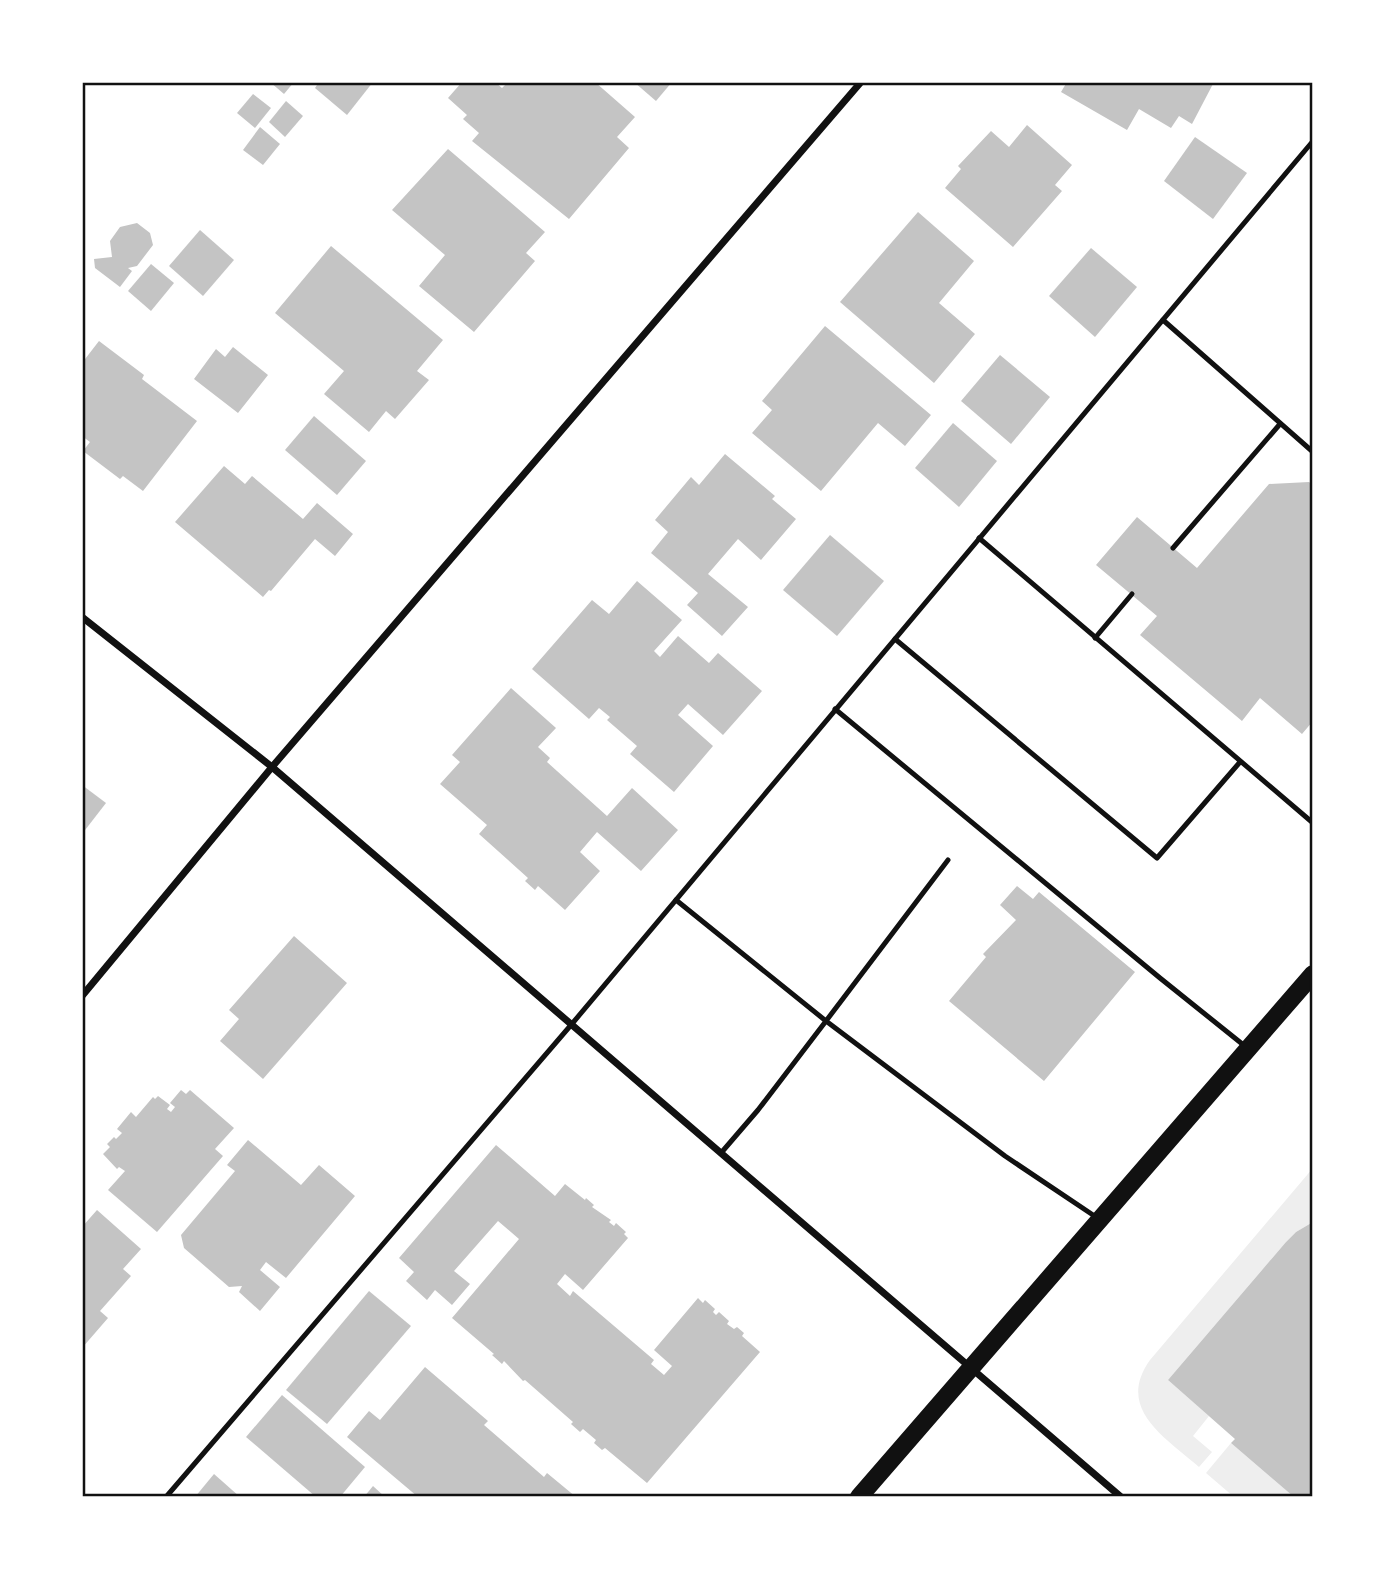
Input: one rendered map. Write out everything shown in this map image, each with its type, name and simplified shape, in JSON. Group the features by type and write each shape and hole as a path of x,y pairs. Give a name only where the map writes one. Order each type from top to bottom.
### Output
{"main road":[{"path":"859,1497 1313,974"}],"street":[{"path":"82,996 272,767 861,82"},
{"path":"82,617 272,767 1121,1497"}],"lane":[{"path":"166,1497 571,1025 1313,141"},
{"path":"1163,320 1313,452"},
{"path":"1173,548 1280,424"},
{"path":"979,538 1313,823"},
{"path":"1095,638 1132,594"},
{"path":"895,639 1157,858 1240,762"},
{"path":"835,709 1247,1048"},
{"path":"720,1153 758,1110 948,860"},
{"path":"676,900 826,1021 1005,1156 1098,1219"}],"shaded area":[{"path":"1313,1168 1313,1209 1310,1213 1313,1215 1313,1222 1286,1242 1168,1380 1209,1416 1193,1436 1212,1452 1199,1467 1149,1421 1141,1408 1138,1393 1141,1377 1150,1360"},
{"path":"1231,1443 1294,1497 1234,1497 1206,1473"}],"building":[{"path":"270,82 294,82 284,94"},
{"path":"319,82 373,82 347,115 315,88"},
{"path":"462,82 495,82 502,88 508,82 595,82 635,117 617,137 629,148 569,219 472,141 479,133 463,119 467,115 448,98"},
{"path":"634,82 672,82 656,101"},
{"path":"1067,82 1214,82 1192,124 1179,116 1171,128 1139,109 1127,130 1061,92"},
{"path":"253,94 271,108 255,128 237,113"},
{"path":"286,101 303,116 285,137 269,122"},
{"path":"1027,125 1072,165 1055,185 1062,191 1013,247 945,188 961,169 958,166 991,131 1009,147"},
{"path":"260,127 280,144 263,165 243,150"},
{"path":"1195,137 1247,173 1213,219 1164,181"},
{"path":"448,149 545,232 526,253 535,261 474,332 419,286 445,255 392,210"},
{"path":"918,212 974,261 939,303 975,334 934,383 840,302"},
{"path":"137,223 150,233 153,245 137,266 128,268 132,271 120,287 95,268 94,259 112,257 110,241 120,227"},
{"path":"200,230 234,260 203,296 169,266"},
{"path":"331,246 443,340 417,371 429,380 395,419 386,411 369,432 324,394 344,371 275,313"},
{"path":"1091,248 1137,287 1095,337 1049,296"},
{"path":"151,264 174,283 151,311 128,291"},
{"path":"825,326 931,415 905,446 878,423 821,491 752,433 772,410 762,401"},
{"path":"99,341 144,375 142,379 197,421 143,491 123,476 120,479 83,451 90,442 82,436 82,363"},
{"path":"233,347 268,375 238,413 194,379 216,349 225,357"},
{"path":"1000,355 1050,397 1011,444 961,401"},
{"path":"314,416 366,461 337,495 285,450"},
{"path":"953,423 997,461 959,507 915,468"},
{"path":"725,454 775,496 772,499 796,519 761,560 738,539 708,574 748,607 722,636 687,605 698,593 651,553 668,532 655,520 691,477 699,485"},
{"path":"224,466 245,484 252,476 303,519 317,503 353,534 335,556 315,539 263,597 175,522"},
{"path":"1309,482 1313,485 1313,721 1302,734 1260,698 1242,721 1140,635 1157,616 1096,565 1137,517 1197,568 1269,484"},
{"path":"830,535 884,581 837,636 783,590"},
{"path":"637,581 682,620 654,651 660,657 678,636 709,663 718,653 762,691 723,735 688,704 678,715 713,746 674,792 630,754 637,746 607,720 610,717 599,708 589,719 532,669 592,600 609,614"},
{"path":"511,688 556,728 538,747 550,758 547,762 607,816 632,788 678,830 641,871 597,832 580,852 600,871 565,910 538,886 535,890 525,881 528,878 479,834 487,825 440,784 460,762 452,755"},
{"path":"82,785 106,803 82,834"},
{"path":"1017,886 1033,899 1039,892 1135,972 1044,1081 949,1001 986,957 983,954 1016,920 1000,905"},
{"path":"294,936 347,983 263,1079 220,1041 239,1019 229,1010"},
{"path":"181,1090 186,1094 190,1090 234,1128 215,1149 223,1156 157,1232 108,1190 125,1171 119,1167 117,1169 103,1154 110,1147 107,1144 122,1133 117,1129 131,1112 136,1117 153,1097 155,1099 158,1096 170,1105 167,1109 171,1112 175,1107 170,1103"},
{"path":"248,1140 301,1185 319,1165 355,1196 286,1278 266,1262 260,1270 280,1287 260,1311 239,1292 242,1286 229,1287 184,1248 181,1235 235,1171 227,1165"},
{"path":"496,1145 555,1196 565,1184 585,1200 586,1198 594,1205 592,1207 611,1220 609,1222 614,1226 616,1223 626,1232 624,1234 628,1238 583,1290 565,1274 557,1284 570,1296 573,1291 654,1360 651,1364 664,1375 672,1366 654,1350 698,1298 703,1303 705,1300 715,1309 713,1312 716,1315 719,1312 729,1321 727,1324 744,1333 742,1336 760,1352 647,1483 605,1448 602,1450 594,1443 596,1440 583,1429 580,1432 571,1424 573,1422 523,1381 504,1361 502,1364 452,1318 519,1239 498,1221 454,1271 470,1284 452,1305 435,1290 427,1300 406,1281 414,1272 399,1258"},
{"path":"97,1210 141,1249 123,1269 131,1276 100,1311 108,1318 82,1348 82,1227"},
{"path":"1313,1222 1313,1497 1294,1497 1231,1443 1235,1439 1168,1380 1286,1242"},
{"path":"369,1291 411,1326 327,1424 286,1390"},
{"path":"425,1367 488,1421 484,1425 544,1477 547,1473 576,1497 418,1497 347,1437 369,1411 380,1420"},
{"path":"282,1395 365,1467 340,1497 316,1497 246,1437"},
{"path":"214,1474 240,1497 195,1497"},
{"path":"373,1486 385,1497 364,1497"}]}
